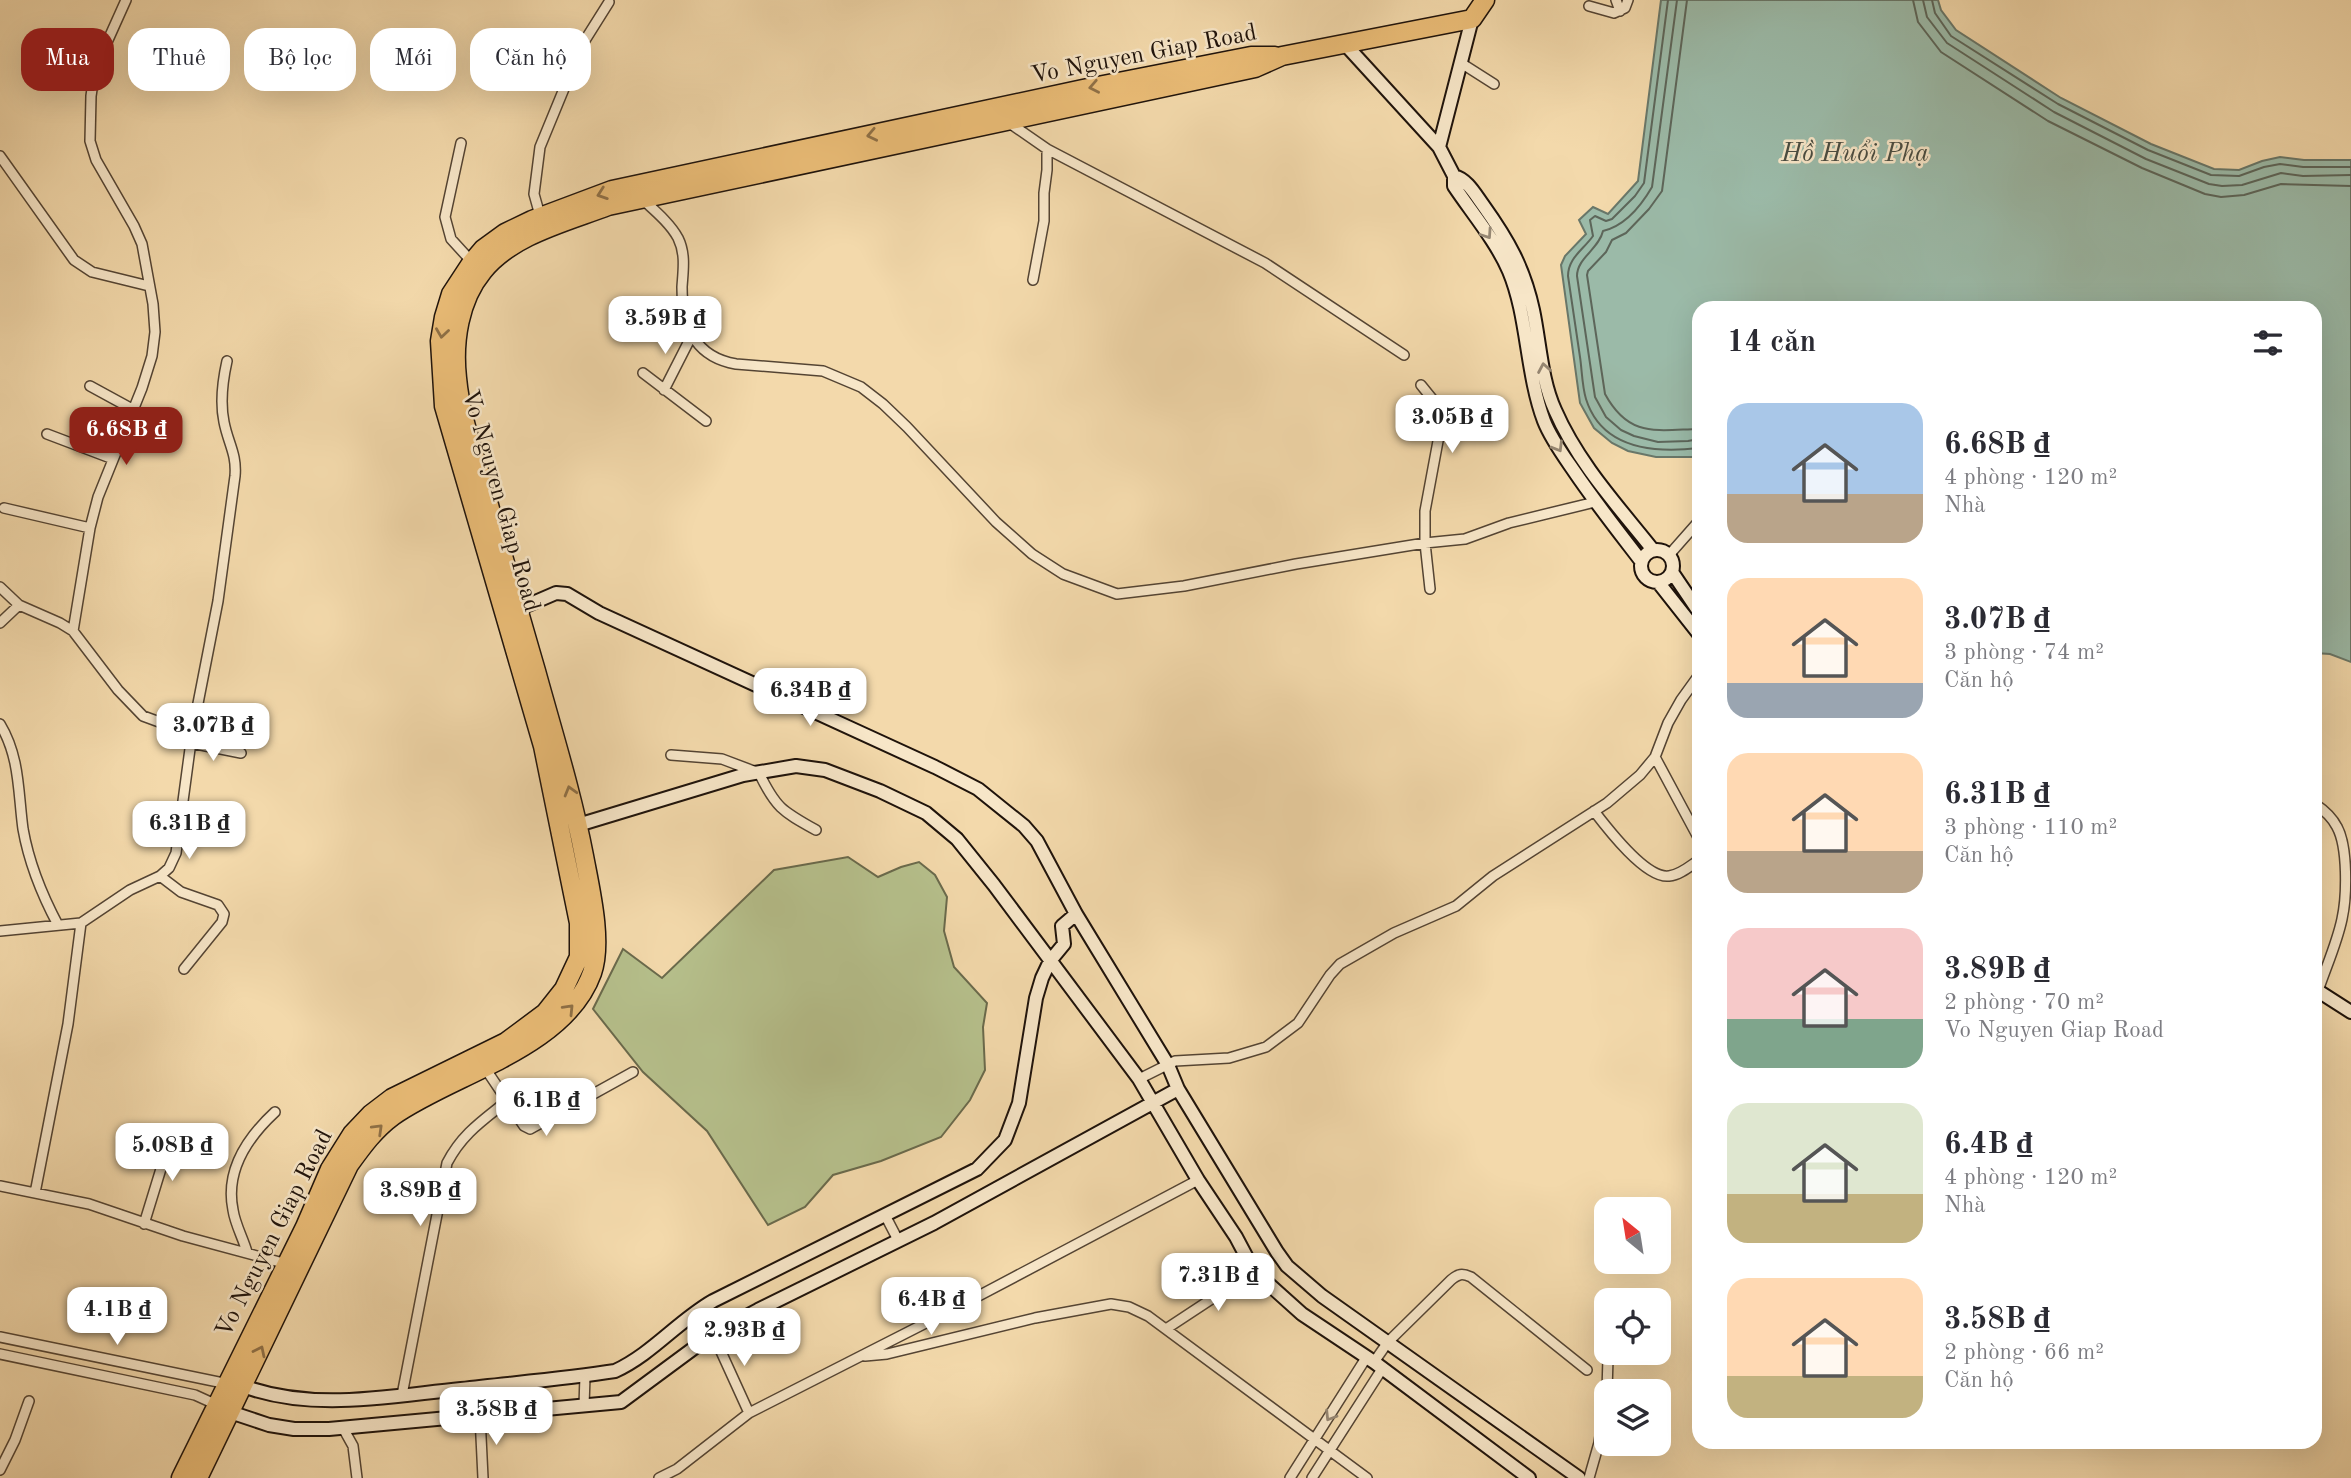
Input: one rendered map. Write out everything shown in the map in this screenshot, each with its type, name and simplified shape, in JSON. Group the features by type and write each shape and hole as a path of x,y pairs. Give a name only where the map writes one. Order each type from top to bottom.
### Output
{"highway":[{"path":"1472,19 1485,0"},
{"name":"Vo Nguyen Giap Road","path":"198,1478 235,1385 349,1165 362,1147 377,1129 394,1115 517,1051 555,1023 578,1000 592,973 596,948 593,902 574,803 444,406 440,341 444,317 451,294 472,261 505,233 608,206 636,192 1255,68 1282,56 1472,19"},
{"name":"Vo Nguyen Giap Road","path":"235,1385 330,1169 352,1134 371,1114 392,1098 506,1042 545,1013 564,989 579,957 579,923 543,746 480,469 460,408 456,375 459,321 474,285 483,271 503,252 543,223"},
{"name":"Vo Nguyen Giap Road","path":"181,1478 224,1408"}],"street":[{"path":"73,631 90,528 98,497 134,410 152,356 155,332 145,254 139,236 96,160 90,141 91,96 95,69 126,0"},
{"path":"1616,0 1620,11"},
{"path":"1589,6 1614,13 1625,8 1628,0"},
{"path":"543,223 534,194 540,147 582,45 609,2"},
{"path":"1439,147 1472,19"},
{"path":"1344,43 1439,147 1454,176 1454,186 1509,270 1531,376 1545,424 1595,502 1641,561"},
{"path":"1461,63 1494,84"},
{"path":"1017,114 1047,149 1265,263 1404,355"},
{"path":"461,143 445,216 451,239 472,261"},
{"path":"1033,280 1044,221 1047,149"},
{"path":"0,156 74,260 92,272 149,286"},
{"path":"1454,176 1463,178 1480,201 1507,239 1522,269 1534,311 1548,390 1569,438 1586,466 1653,550"},
{"path":"636,192 678,238 684,267 683,307 692,335 702,350 724,362 823,371 861,387 899,419 996,522 1032,554 1063,574 1106,591 1125,593 1184,586 1425,543 1465,539 1509,523 1595,502"},
{"path":"664,390 692,335"},
{"path":"0,931 81,923 130,890 160,876 169,868 176,853 191,739 218,601 235,477 236,461 224,422 224,374 227,361"},
{"path":"643,373 706,421"},
{"path":"1421,385 1438,406 1441,425 1425,511 1430,589"},
{"path":"90,386 134,410"},
{"path":"47,434 113,459"},
{"path":"4,508 90,528"},
{"path":"1669,555 1692,529"},
{"path":"1672,572 1664,581 1650,581 1640,569 1641,561 1653,550 1669,555 1672,572 1692,602"},
{"path":"1658,582 1692,626"},
{"path":"0,587 19,606 73,631 118,690 143,716 191,739 240,753"},
{"path":"512,612 556,593 567,594 599,613 935,767 978,789 1024,826 1037,841 1076,914 1167,1065 1178,1089 1287,1266 1322,1296 1579,1478"},
{"path":"0,622 19,606"},
{"path":"1139,1079 1185,1059 1229,1058 1266,1047 1298,1023 1340,964 1394,933 1456,906 1493,876 1622,792 1655,757 1668,723 1692,685"},
{"path":"0,724 10,743 20,787 23,830 34,873 58,925"},
{"path":"671,755 722,759 759,773 776,804 816,830"},
{"path":"1655,757 1692,826"},
{"path":"578,825 743,775 796,766 825,770 880,791 926,813 957,839 994,885 1139,1079 1254,1271 1302,1314 1374,1363 1529,1478"},
{"path":"2322,809 2339,829 2345,881 2343,918 2322,976"},
{"path":"1594,811 1625,849 1662,876 1681,872 1692,865"},
{"path":"160,876 181,892 218,905 224,914 222,922 184,969"},
{"path":"0,1337 306,1401 585,1378 615,1371 633,1363 713,1301 977,1169 1005,1140 1019,1103 1042,978 1050,961 1063,944 1062,926 1076,914"},
{"path":"35,1193 74,982 81,923"},
{"path":"2322,993 2351,1012"},
{"path":"485,1068 524,1126 530,1129 633,1072"},
{"path":"0,1354 195,1395 269,1425 294,1429 343,1428 480,1416 584,1401 621,1402 710,1331 758,1310 895,1235 1178,1089"},
{"path":"402,1395 447,1163 457,1144 507,1101"},
{"path":"247,1252 233,1210 232,1192 236,1171 245,1146 258,1128 275,1112"},
{"path":"144,1224 172,1133"},
{"path":"659,1478 677,1469 749,1413 1198,1180"},
{"path":"0,1186 89,1204 144,1224 287,1264"},
{"path":"886,1216 895,1235"},
{"path":"1166,1329 1254,1271"},
{"path":"1290,1478 1315,1439 1388,1342 1458,1275 1471,1277 1587,1370"},
{"path":"860,1356 887,1354 1035,1318 1111,1304 1129,1307 1148,1316 1367,1478"},
{"path":"695,1314 710,1331 749,1413"},
{"path":"1312,1478 1330,1450 1374,1363"},
{"path":"584,1401 585,1378"},
{"path":"0,1470 15,1440 29,1401"},
{"path":"480,1416 483,1478"},
{"path":"343,1428 353,1446 356,1478"},
{"path":"1589,1478 1595,1456"}],"green space":[{"path":"848,857 878,877 919,862 935,875 947,897 944,931 954,967 987,1003 983,1027 985,1070 970,1100 941,1137 881,1161 833,1175 805,1207 768,1225 707,1131 643,1072 593,1009 623,949 662,978 774,870"}],"water":[{"name":"Hồ Huổi Phạ","path":"1661,0 1938,0 1941,10 1956,30 2061,98 2151,144 2214,169 2239,170 2280,157 2351,160 2351,662 2322,653 2322,301 1692,301 1692,457 1656,457 1628,451 1612,443 1594,428 1580,403 1561,265 1565,256 1586,234 1579,220 1593,207 1608,214 1638,181"}]}
